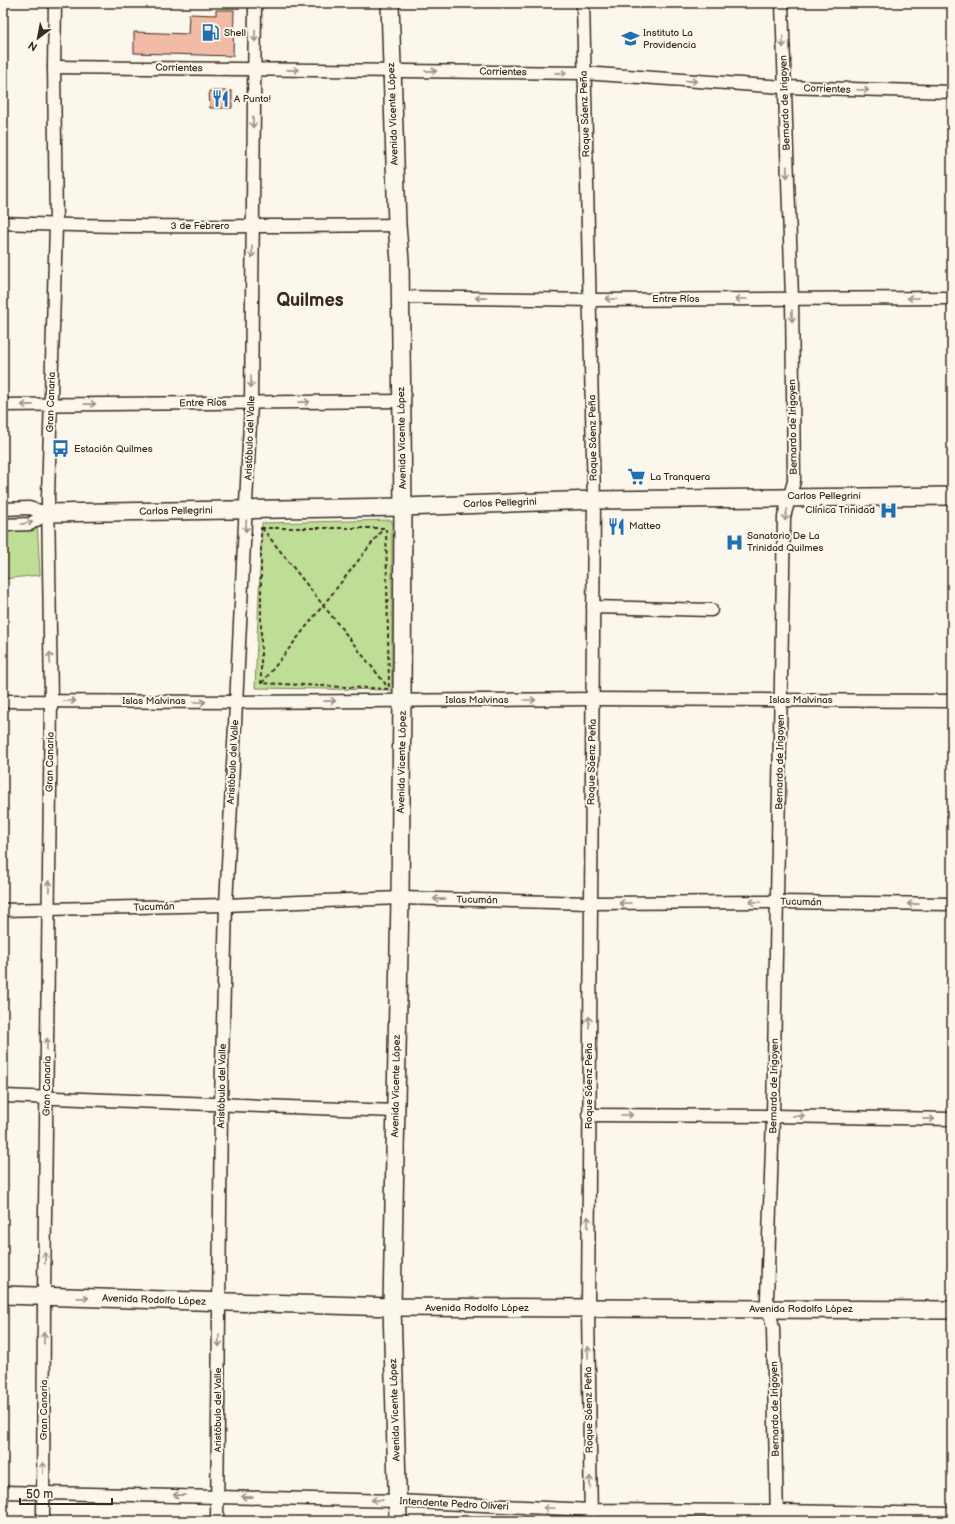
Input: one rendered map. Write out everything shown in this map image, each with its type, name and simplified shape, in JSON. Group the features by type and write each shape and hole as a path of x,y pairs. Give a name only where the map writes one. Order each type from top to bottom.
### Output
{"main road":[{"name":"Avenida Vicente López","path":"390,3 397,225 400,261 403,507 400,898 392,1307 398,1521"},
{"name":"Carlos Pellegrini","path":"48,513 403,507 594,500 790,496 952,496"},
{"name":"Avenida Rodolfo López","path":"3,1295 392,1307 952,1310"}],"street":[{"name":"Gran Canaria","path":"43,1521 51,701 48,513 56,225 54,67 55,3"},
{"name":"Aristóbulo del Valle","path":"217,1521 221,1104 226,905 247,510 251,402 255,3"},
{"name":"Roque Sáenz Peña","path":"583,3 583,73 594,500 588,1114 588,1308 591,1516"},
{"name":"Bernardo de Irigoyen","path":"777,1516 772,1328 767,1298 773,1116 784,517 794,481 792,298 782,3"},
{"name":"Corrientes","path":"54,67 583,73 784,87 952,92"},
{"name":"3 de Febrero","path":"3,223 56,225 252,226 397,225"},
{"name":"Entre Ríos","path":"400,297 590,300 952,298"},
{"name":"Entre Ríos","path":"3,405 402,401"},
{"name":"Carlos Pellegrini","path":"3,508 29,508 48,513"},
{"path":"3,525 30,524 48,513"},
{"path":"593,607 711,610"},
{"name":"Islas Malvinas","path":"3,701 237,702 592,699 952,701"},
{"name":"Tucumán","path":"3,910 226,905 400,898 590,903 777,902 952,904"},
{"path":"3,1096 395,1112"},
{"path":"588,1114 952,1119"},
{"name":"Intendente Pedro Oliveri","path":"3,1492 397,1501 591,1516 952,1514"}],"path":[{"path":"261,528 384,528"},
{"path":"261,528 389,689"},
{"path":"261,528 261,684"},
{"path":"261,684 384,528"},
{"path":"384,528 386,528 389,689"},
{"path":"261,684 389,689"}],"green space":[{"path":"37,519 40,575 3,579 3,521"},
{"path":"392,520 392,690 255,688 262,523"}],"building":[{"name":"Shell","path":"216,10 234,10 233,56 134,53 134,32 188,34 189,14 216,15"},
{"name":"A Punto!","path":"209,91 232,91 232,108 210,108"}],"place":[{"name":"Shell","path":"211,33"},
{"name":"Instituto La Providencia","path":"630,39"},
{"name":"A Punto!","path":"221,99"},
{"name":"Estación Quilmes","path":"61,449"},
{"name":"La Tranquera","path":"637,477"},
{"name":"Clínica Trinidad","path":"888,510"},
{"name":"Matteo","path":"616,526"},
{"name":"Sanatorio De La Trinidad Quilmes","path":"734,542"}],"district":[{"name":"Quilmes","path":"310,300"}]}
